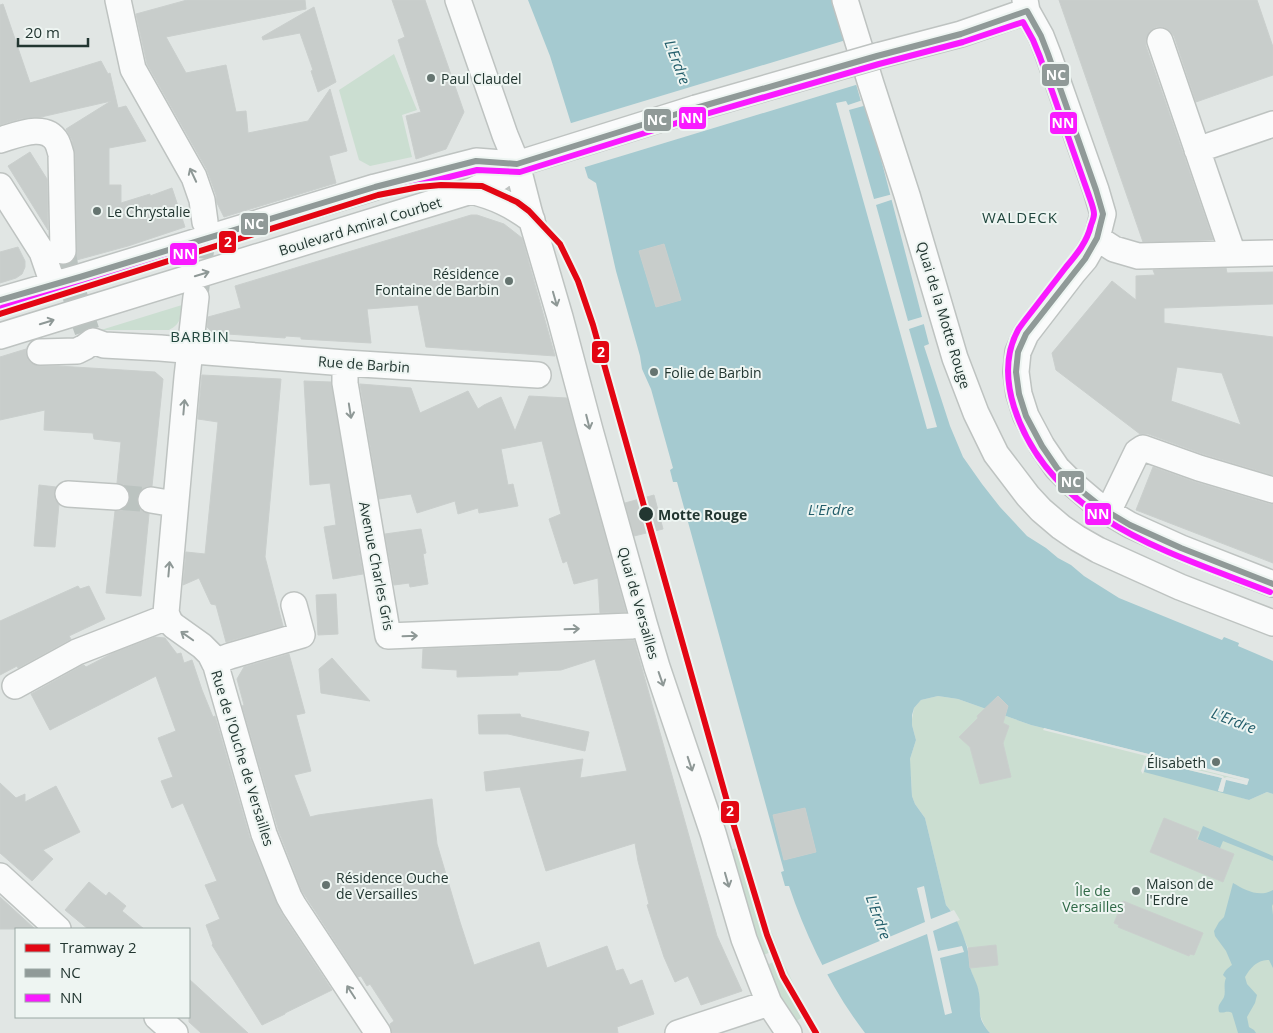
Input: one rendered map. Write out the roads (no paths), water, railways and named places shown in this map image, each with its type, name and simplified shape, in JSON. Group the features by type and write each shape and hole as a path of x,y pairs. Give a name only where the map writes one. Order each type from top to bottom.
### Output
{"street":[{"path":"118,0 133,69 194,177 202,200 205,222"},
{"name":"Quai de Versailles","path":"458,0 517,164 644,624 713,833 744,939 769,1003 789,1033"},
{"name":"Quai de la Motte Rouge","path":"845,0 907,195 955,358 976,413 996,454 1041,510 1077,538 1180,588 1273,623"},
{"path":"0,300 393,182 476,161 517,164 696,108 961,34 1026,6 1048,54 1101,203 1103,214 1097,238 1085,260 1026,334 1018,352 1016,372 1019,394 1030,424 1057,468 1074,485 1108,512 1130,526 1273,584"},
{"path":"1160,41 1232,254"},
{"path":"1197,150 1273,124"},
{"path":"0,140 39,131 46,132 58,143 61,154 63,251"},
{"name":"Boulevard Amiral Courbet","path":"0,336 471,191 499,178 517,164"},
{"path":"0,186 42,252 53,284"},
{"path":"471,191 503,201 532,220"},
{"path":"1097,238 1114,249 1138,256 1273,253"},
{"path":"14,686 77,652 167,617 165,608 163,502 190,351 196,297"},
{"name":"Rue de Barbin","path":"40,352 76,351 85,348 90,336 104,345 538,375"},
{"name":"Avenue Charles Gris","path":"345,363 345,383 388,636 644,624"},
{"path":"1108,512 1137,452 1143,448 1200,468 1273,490"},
{"path":"68,494 116,497"},
{"path":"214,662 302,635 294,605"},
{"name":"Rue de l'Ouche de Versailles","path":"167,617 174,626 210,654 219,676 264,834 294,906 378,1033"},
{"path":"0,876 57,928"},
{"path":"678,1033 769,1003"},
{"path":"158,1018 175,1033"}],"water":[{"name":"L'Erdre","path":"528,0 832,0 862,105 867,105 929,344 924,346 950,426 963,457 1000,507 1027,536 1071,565 1084,576 1119,598 1222,640 1224,637 1239,643 1238,646 1273,661 1273,794 1267,792 1249,800 1144,772 1147,760 1222,778 1218,791 1223,792 1226,779 1247,785 1249,779 1031,725 958,699 938,696 921,700 914,708 912,725 916,740 910,759 912,796 925,818 946,905 956,920 965,941 970,967 980,999 982,1022 990,1033 865,1033 821,963 803,924 789,886 785,886 781,872 784,871 677,482 673,482 670,470 673,468 651,389 642,369 616,271 596,183 588,178 550,56"},
{"path":"1203,826 1273,856 1273,861 1223,841 1215,860 1193,851"},
{"path":"1233,883 1257,893 1273,890 1273,968 1269,960 1261,961 1252,967 1245,977 1247,984 1257,995 1247,1017 1249,1027 1256,1033 1238,1033 1232,1013 1219,1012 1219,1006 1225,995 1226,978 1223,975 1232,965 1214,931 1224,917"}],"tunnel":[{"path":"196,295 205,222"},
{"path":"63,251 67,273 87,331"},
{"path":"116,497 151,500"}],"tram line":[{"name":"2","path":"0,314 378,195 419,187 441,185 482,186 517,202 529,211 560,244 578,281 593,325 734,826 767,935 783,976 816,1033"}],"place":[{"name":"Paul Claudel","path":"431,78"},
{"name":"Le Chrystalie","path":"97,211"},
{"name":"Résidence Fontaine de Barbin","path":"509,281"},
{"name":"Folie de Barbin","path":"654,372"},
{"name":"Motte Rouge","path":"646,514"},
{"name":"Élisabeth","path":"1216,762"},
{"name":"Résidence Ouche de Versailles","path":"326,885"},
{"name":"Maison de l'Erdre","path":"1136,891"}],"district":[{"name":"WALDECK","path":"1020,217"},
{"name":"BARBIN","path":"200,336"}],"park label":[{"name":"Île de Versailles","path":"1093,898"}]}
